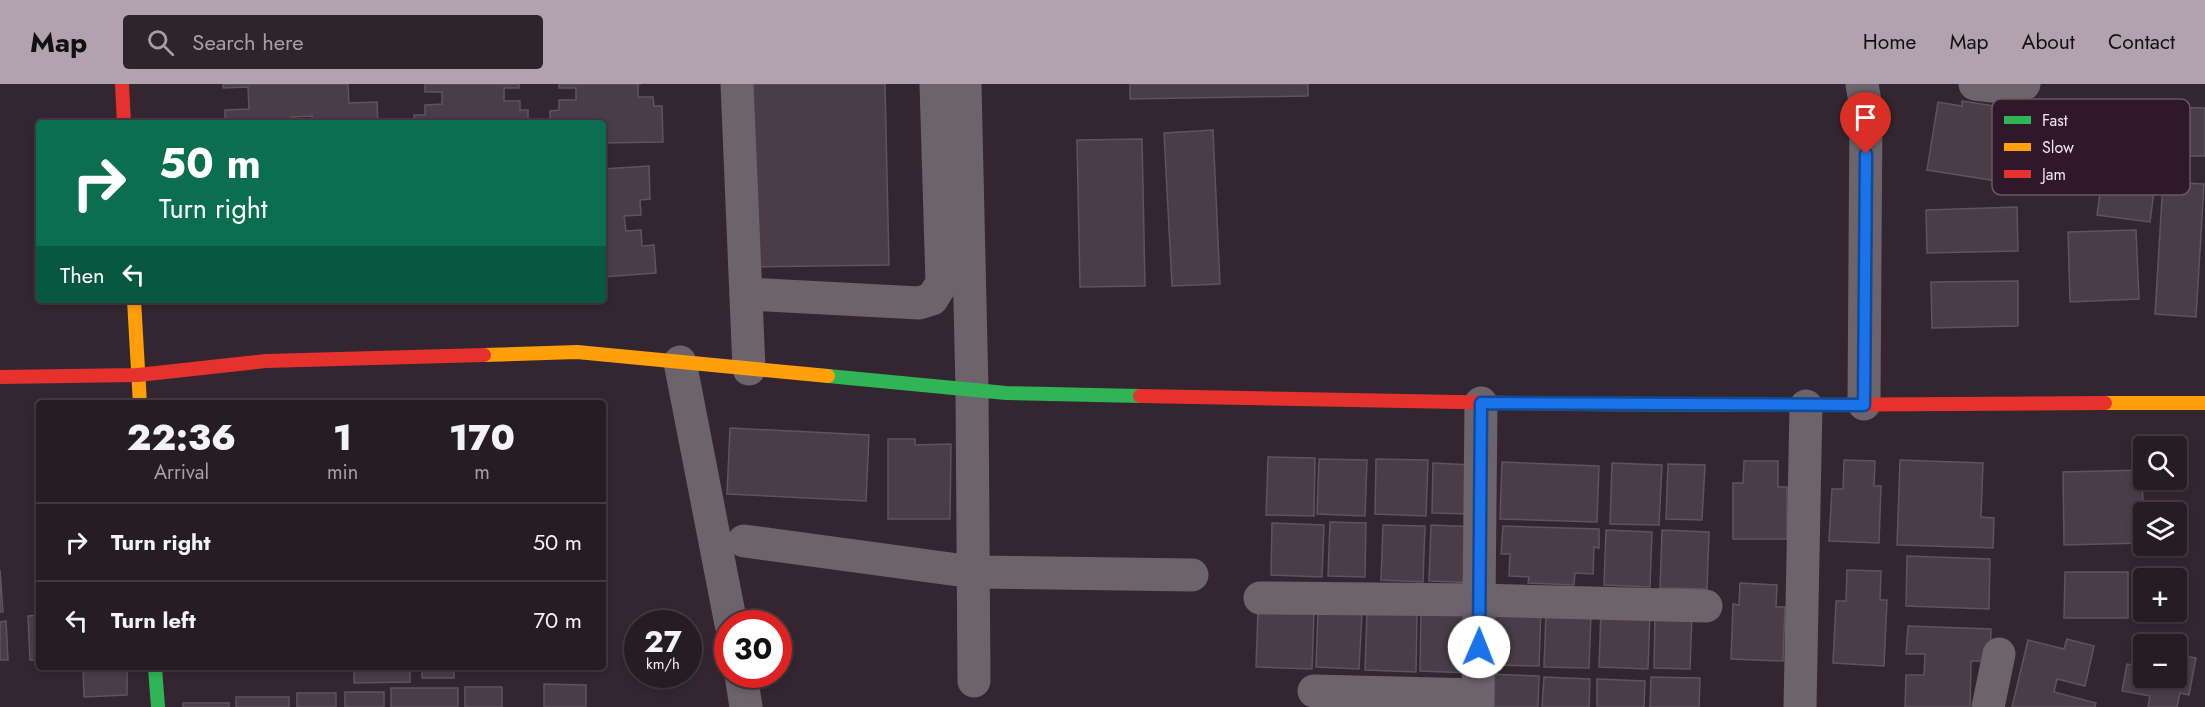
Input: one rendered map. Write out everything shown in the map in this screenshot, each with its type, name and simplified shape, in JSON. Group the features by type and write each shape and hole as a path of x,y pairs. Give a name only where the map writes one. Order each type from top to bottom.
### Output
{"street":[{"path":"122,84 124,120"},
{"path":"738,84 749,369"},
{"path":"746,294 919,303 932,299 942,283 936,84"},
{"path":"965,84 972,390 974,681"},
{"path":"1862,84 1866,108 1864,405"},
{"path":"1975,84 2010,87 2024,84"},
{"path":"134,303 140,400"},
{"path":"0,377 138,375 266,361 565,352 1006,393 1481,403 1806,406 2205,404"},
{"path":"680,362 728,610"},
{"path":"1314,691 1478,701 1481,403"},
{"path":"1800,707 1806,406"},
{"path":"744,541 974,572 1192,576"},
{"path":"1260,598 1479,600 1706,606"},
{"path":"1988,707 1999,654"},
{"path":"155,670 158,707"},
{"path":"743,688 746,707"}],"building":[{"path":"223,84 348,84 349,103 377,102 378,120 312,120 312,116 292,117 292,120 225,120 225,110 249,109 248,87 223,88"},
{"path":"425,84 519,84 519,88 504,88 504,101 520,101 520,110 528,110 528,120 414,120 414,115 425,115 425,105 442,104 442,92 425,92"},
{"path":"559,84 638,84 638,97 653,97 654,106 662,106 663,142 606,143 606,120 550,120 550,111 559,110 559,100 576,100 576,88 559,88"},
{"path":"749,84 885,84 889,265 752,267"},
{"path":"1130,84 1308,84 1308,96 1130,99"},
{"path":"1962,101 1992,106 1992,180 1927,170 1938,102 1962,106"},
{"path":"2190,108 2205,108 2205,156 2190,156"},
{"path":"1213,130 1220,284 1172,286 1164,133"},
{"path":"1142,139 1145,286 1080,287 1077,140"},
{"path":"649,166 650,199 640,200 641,215 624,216 626,231 641,230 642,246 654,245 656,273 606,277 606,169"},
{"path":"2190,183 2204,184 2196,317 2155,314 2162,195 2190,195"},
{"path":"2100,195 2154,195 2150,222 2097,215"},
{"path":"2017,207 2018,251 1927,253 1926,210"},
{"path":"2136,230 2139,299 2070,302 2068,232"},
{"path":"2018,281 2018,326 1932,328 1931,282"},
{"path":"730,428 869,435 866,501 727,494"},
{"path":"888,439 915,439 915,445 951,444 950,519 888,519"},
{"path":"1268,457 1315,458 1314,516 1266,515"},
{"path":"1319,459 1367,460 1365,516 1317,514"},
{"path":"1376,459 1428,460 1426,516 1375,514"},
{"path":"1844,460 1875,461 1874,486 1881,486 1879,543 1829,541 1832,489 1843,489"},
{"path":"1900,460 1983,463 1981,517 1994,518 1993,548 1897,545"},
{"path":"1744,461 1778,461 1778,487 1787,487 1787,539 1733,539 1733,483 1743,483"},
{"path":"1502,462 1599,466 1597,522 1500,519"},
{"path":"1433,463 1472,465 1471,514 1432,513"},
{"path":"1612,463 1662,465 1659,525 1610,524"},
{"path":"1668,464 1705,465 1702,520 1666,519"},
{"path":"2133,470 2133,490 2143,490 2143,502 2133,502 2133,543 2064,545 2063,472"},
{"path":"1330,522 1366,523 1365,577 1328,576"},
{"path":"1272,523 1324,525 1322,577 1271,575"},
{"path":"1383,525 1425,526 1423,582 1381,580"},
{"path":"1431,525 1479,527 1477,583 1429,581"},
{"path":"1503,526 1599,529 1599,548 1594,547 1593,574 1575,573 1574,585 1528,583 1529,577 1509,576 1510,554 1501,554"},
{"path":"1606,530 1652,532 1650,587 1604,585"},
{"path":"1662,530 1709,532 1707,589 1660,588"},
{"path":"1907,556 1990,559 1989,609 1906,606"},
{"path":"0,570 3,612 0,612"},
{"path":"1847,570 1881,571 1880,600 1887,600 1884,666 1833,663 1836,601 1846,601"},
{"path":"2065,572 2128,572 2128,618 2064,618"},
{"path":"1740,583 1777,585 1776,607 1785,607 1783,661 1731,659 1733,604 1739,605"},
{"path":"1488,609 1541,610 1539,666 1486,665"},
{"path":"1258,610 1314,612 1312,669 1256,667"},
{"path":"1601,610 1650,612 1648,669 1599,667"},
{"path":"1318,611 1362,613 1359,669 1316,667"},
{"path":"1421,611 1471,613 1469,673 1420,671"},
{"path":"1367,612 1417,613 1416,672 1365,670"},
{"path":"1546,613 1591,615 1589,668 1544,667"},
{"path":"1655,613 1692,615 1690,669 1654,668"},
{"path":"36,615 36,660 30,660 28,616"},
{"path":"6,621 8,660 0,660 0,622"},
{"path":"1908,626 1991,629 1990,661 1971,661 1970,707 1905,707 1906,675 1924,675 1925,654 1906,654"},
{"path":"2067,639 2094,646 2085,686 2057,679 2054,692 2096,703 2095,707 2012,707 2028,640 2064,649"},
{"path":"2187,657 2196,658 2189,695 2180,693 2177,707 2148,707 2150,696 2122,691 2127,664 2133,665 2133,688 2187,688"},
{"path":"83,670 127,670 127,695 84,697"},
{"path":"354,670 410,670 410,682 354,683"},
{"path":"422,670 454,670 454,678 422,678"},
{"path":"1489,674 1539,676 1538,707 1487,707"},
{"path":"1544,677 1590,679 1589,707 1542,707"},
{"path":"1651,677 1700,678 1699,707 1650,707"},
{"path":"1597,679 1645,681 1644,707 1597,707"},
{"path":"544,684 586,685 586,707 544,707"},
{"path":"465,687 502,687 502,707 465,707"},
{"path":"391,688 458,688 458,707 391,707"},
{"path":"345,692 384,692 384,707 345,707"},
{"path":"297,693 336,693 336,707 297,707"},
{"path":"236,697 289,697 289,707 236,707"},
{"path":"183,703 229,703 229,707 183,707"}],"traffic: fast":[{"path":"828,376 1006,393 1140,396"},
{"path":"1563,404 1790,405"},
{"path":"155,670 158,707"}],"traffic: slow":[{"path":"134,303 140,400"},
{"path":"484,355 577,352 828,376"},
{"path":"2105,403 2205,403"}],"traffic: jam":[{"path":"122,84 124,120"},
{"path":"0,377 138,375 266,361 484,355"},
{"path":"1140,396 1563,404"},
{"path":"1790,405 2105,403"}],"route":[{"path":"1479,647 1481,403 1864,405 1866,154"}]}
